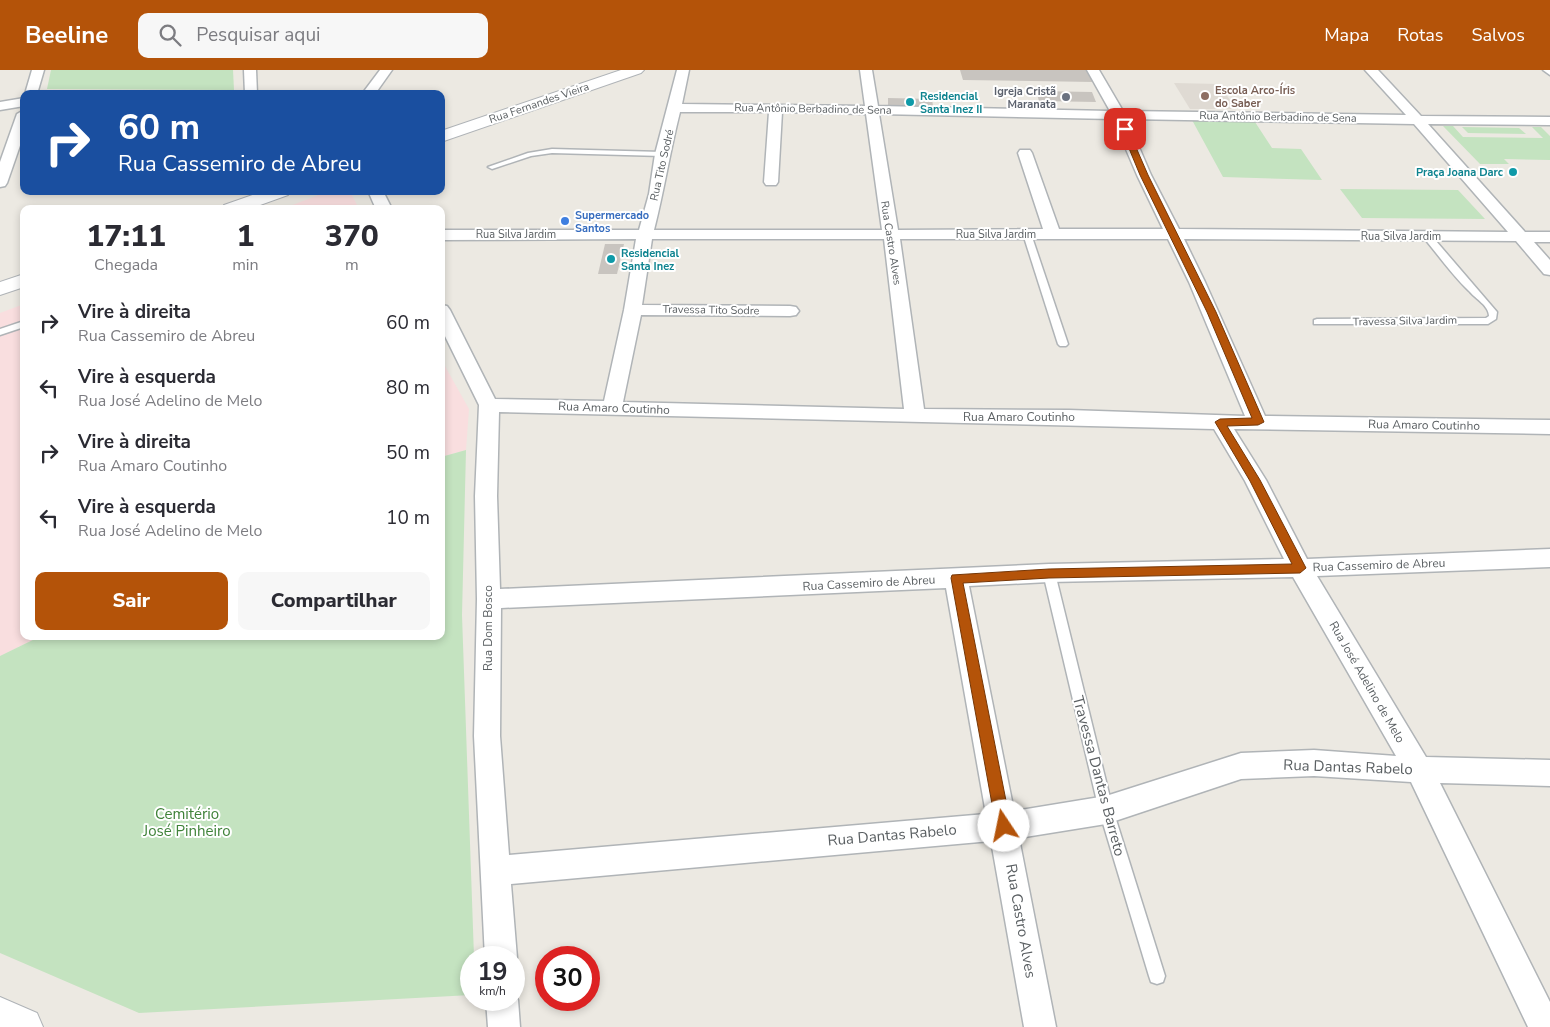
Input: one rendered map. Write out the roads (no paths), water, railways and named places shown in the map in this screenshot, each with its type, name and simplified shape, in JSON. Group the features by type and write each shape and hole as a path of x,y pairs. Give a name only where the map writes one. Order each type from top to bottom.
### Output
{"street":[{"path":"32,90 38,70"},
{"path":"250,70 251,90"},
{"path":"371,90 386,70"},
{"name":"Rua Fernandes Vieira","path":"445,136 636,70"},
{"name":"Rua Tito Sodré","path":"612,407 645,236 656,194 662,154 683,70"},
{"name":"Rua Castro Alves","path":"866,70 891,234 914,416"},
{"path":"1093,70 1118,114 1144,175 1232,357 1258,422"},
{"path":"1371,70 1417,119 1550,270"},
{"path":"0,106 20,103"},
{"name":"Rua Antônio Berbadino de Sena","path":"675,108 776,108 1550,121"},
{"path":"771,182 776,108"},
{"path":"0,183 20,126"},
{"path":"1026,152 1053,235"},
{"path":"238,205 255,196"},
{"name":"Rua Silva Jardim","path":"445,235 1174,234 1550,237"},
{"path":"0,289 20,282"},
{"name":"Travessa Tito Sodre","path":"632,310 790,311"},
{"name":"Rua Dom Bosco","path":"445,318 489,405 486,496 489,599 488,736 497,871 500,946"},
{"name":"Rua Amaro Coutinho","path":"489,405 914,416 1069,416 1220,422 1550,427"},
{"name":"Rua José Adelino de Melo","path":"1220,422 1255,480 1300,568 1419,770 1545,1027"},
{"name":"Rua Cassemiro de Abreu","path":"489,599 1049,573 1300,568 1550,558"},
{"name":"Rua Castro Alves","path":"956,578 1004,826 1040,1027"},
{"name":"Rua Dantas Rabelo","path":"497,871 1004,826 1106,810 1241,766 1314,763 1419,770 1550,773"},
{"path":"503,1011 504,1027"},
{"path":"0,1017 22,1027"}],"lane":[{"path":"492,167 530,154 552,151 662,154"},
{"path":"1027,234 1063,344"},
{"name":"Travessa Silva Jardim","path":"1316,322 1488,321 1493,317 1493,312 1471,289 1427,236"},
{"path":"0,332 20,325"},
{"name":"Travessa Dantas Barreto","path":"1049,573 1106,810 1158,976"}],"place":[{"name":"Escola Arco-Íris do Saber","path":"1205,96"},
{"name":"Igreja Cristã Maranata","path":"1066,97"},
{"name":"Residencial Santa Inez II","path":"910,102"},
{"name":"Praça Joana Darc","path":"1513,172"},
{"name":"Supermercado Santos","path":"565,221"},
{"name":"Residencial Santa Inez","path":"611,259"}],"park label":[{"name":"Cemitério José Pinheiro","path":"187,822"}]}
